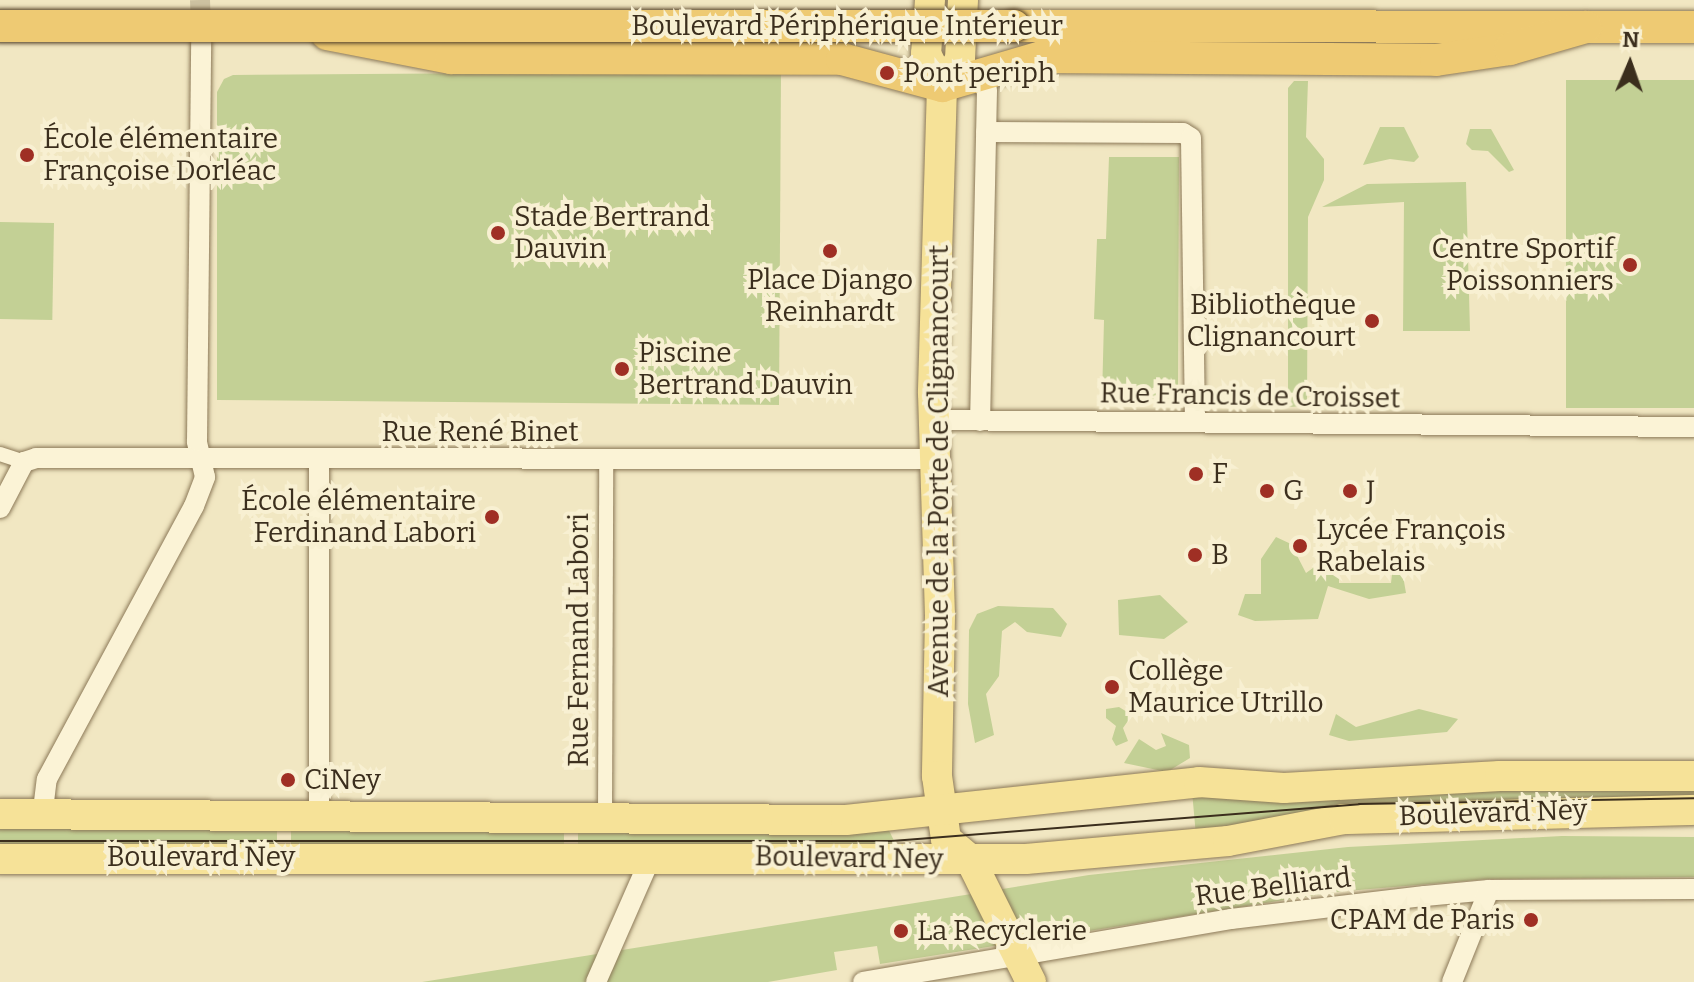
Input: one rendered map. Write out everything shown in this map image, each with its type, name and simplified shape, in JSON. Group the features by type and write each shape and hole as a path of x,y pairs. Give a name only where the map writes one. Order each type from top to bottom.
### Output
{"highway":[{"name":"Boulevard Périphérique Intérieur","path":"0,26 1694,27"},
{"path":"296,28 451,58 842,59 960,74 1042,57 1436,60 1510,49 1586,27"}],"main road":[{"name":"Avenue de la Porte de Clignancourt","path":"930,0 926,54 960,74"},
{"name":"Avenue de la Porte de Clignancourt","path":"945,808 937,776 937,459 934,420 963,0"},
{"name":"Boulevard Ney","path":"0,814 42,818 319,816 846,820 1199,782 1272,788 1485,776 1694,776"},
{"path":"945,808 970,828 970,859 1024,969"},
{"name":"Boulevard Ney","path":"0,859 970,859 1228,841 1344,819 1694,810"}],"street":[{"path":"42,818 47,779 194,506 205,477 197,441 201,43"},
{"name":"Avenue de la Porte de Clignancourt","path":"960,74 987,90 980,421"},
{"path":"986,132 1183,133 1191,138 1195,422"},
{"name":"Rue Francis de Croisset","path":"934,420 1694,427"},
{"path":"0,454 24,462 0,508"},
{"name":"Rue René Binet","path":"24,462 53,457 201,461 937,459"},
{"name":"Rue Fernand Labori","path":"605,820 606,460"},
{"path":"319,461 319,816"},
{"path":"596,982 651,857"},
{"name":"Rue Belliard","path":"863,982 1024,969 1231,919 1489,890 1694,889"},
{"path":"1452,982 1489,890"}],"green space":[{"name":"Stade Bertrand Dauvin","path":"781,71 779,405 217,400 217,92 224,79 233,75"},
{"name":"Centre Sportif Poissonniers","path":"1566,80 1694,80 1694,408 1566,408"},
{"path":"1294,81 1308,81 1306,137 1324,159 1324,180 1308,217 1307,406 1288,407 1288,88"},
{"path":"1380,127 1404,127 1419,157 1414,162 1390,159 1363,165"},
{"path":"1470,129 1491,129 1514,170 1509,172 1488,151 1472,150 1466,144"},
{"path":"1109,157 1179,157 1178,399 1102,398 1104,320 1094,319 1097,239 1106,239"},
{"path":"1466,182 1470,331 1403,331 1404,202 1322,207 1367,184"},
{"path":"0,222 54,223 52,320 0,319"},
{"path":"1276,537 1291,544 1306,573 1320,563 1339,561 1339,583 1391,583 1392,574 1402,570 1406,593 1369,599 1328,586 1318,619 1255,621 1238,615 1245,594 1261,594 1261,559"},
{"path":"1160,595 1188,622 1164,639 1119,635 1118,600"},
{"path":"998,606 1053,608 1067,624 1061,637 1027,632 1015,622 1002,631 999,676 986,694 994,735 975,743 968,704 969,630 977,614"},
{"path":"1119,707 1132,715 1123,728 1128,741 1116,746 1112,739 1116,726 1106,718 1106,709"},
{"path":"1419,709 1458,719 1447,732 1349,741 1329,735 1336,714 1356,727"},
{"path":"1161,733 1189,745 1190,758 1167,772 1124,763 1139,739 1156,750 1166,746"},
{"path":"1694,784 1694,802 1196,836 1192,791"},
{"path":"886,824 896,845 578,846 578,831"},
{"path":"0,826 277,830 277,846 0,848"},
{"path":"291,830 564,830 564,847 291,847"},
{"path":"1562,836 1694,837 1694,877 1488,879 1335,892 880,964 877,946 834,952 837,970 768,982 422,982 1089,875 1348,847"}],"tunnel":[{"path":"200,0 201,35"}],"tram line":[{"path":"0,841 893,841 1359,804 1694,798"}],"place":[{"name":"Pont periph","path":"887,73"},
{"name":"École élémentaire Françoise Dorléac","path":"27,155"},
{"name":"Stade Bertrand Dauvin","path":"498,233"},
{"name":"Place Django Reinhardt","path":"830,251"},
{"name":"Centre Sportif Poissonniers","path":"1630,265"},
{"name":"Bibliothèque Clignancourt","path":"1372,321"},
{"name":"Piscine Bertrand Dauvin","path":"622,369"},
{"name":"F","path":"1196,474"},
{"name":"G","path":"1267,491"},
{"name":"J","path":"1350,491"},
{"name":"École élémentaire Ferdinand Labori","path":"492,517"},
{"name":"Lycée François Rabelais","path":"1300,546"},
{"name":"B","path":"1195,555"},
{"name":"Collège Maurice Utrillo","path":"1112,687"},
{"name":"CiNey","path":"288,780"},
{"name":"CPAM de Paris","path":"1531,920"},
{"name":"La Recyclerie","path":"901,931"}]}
